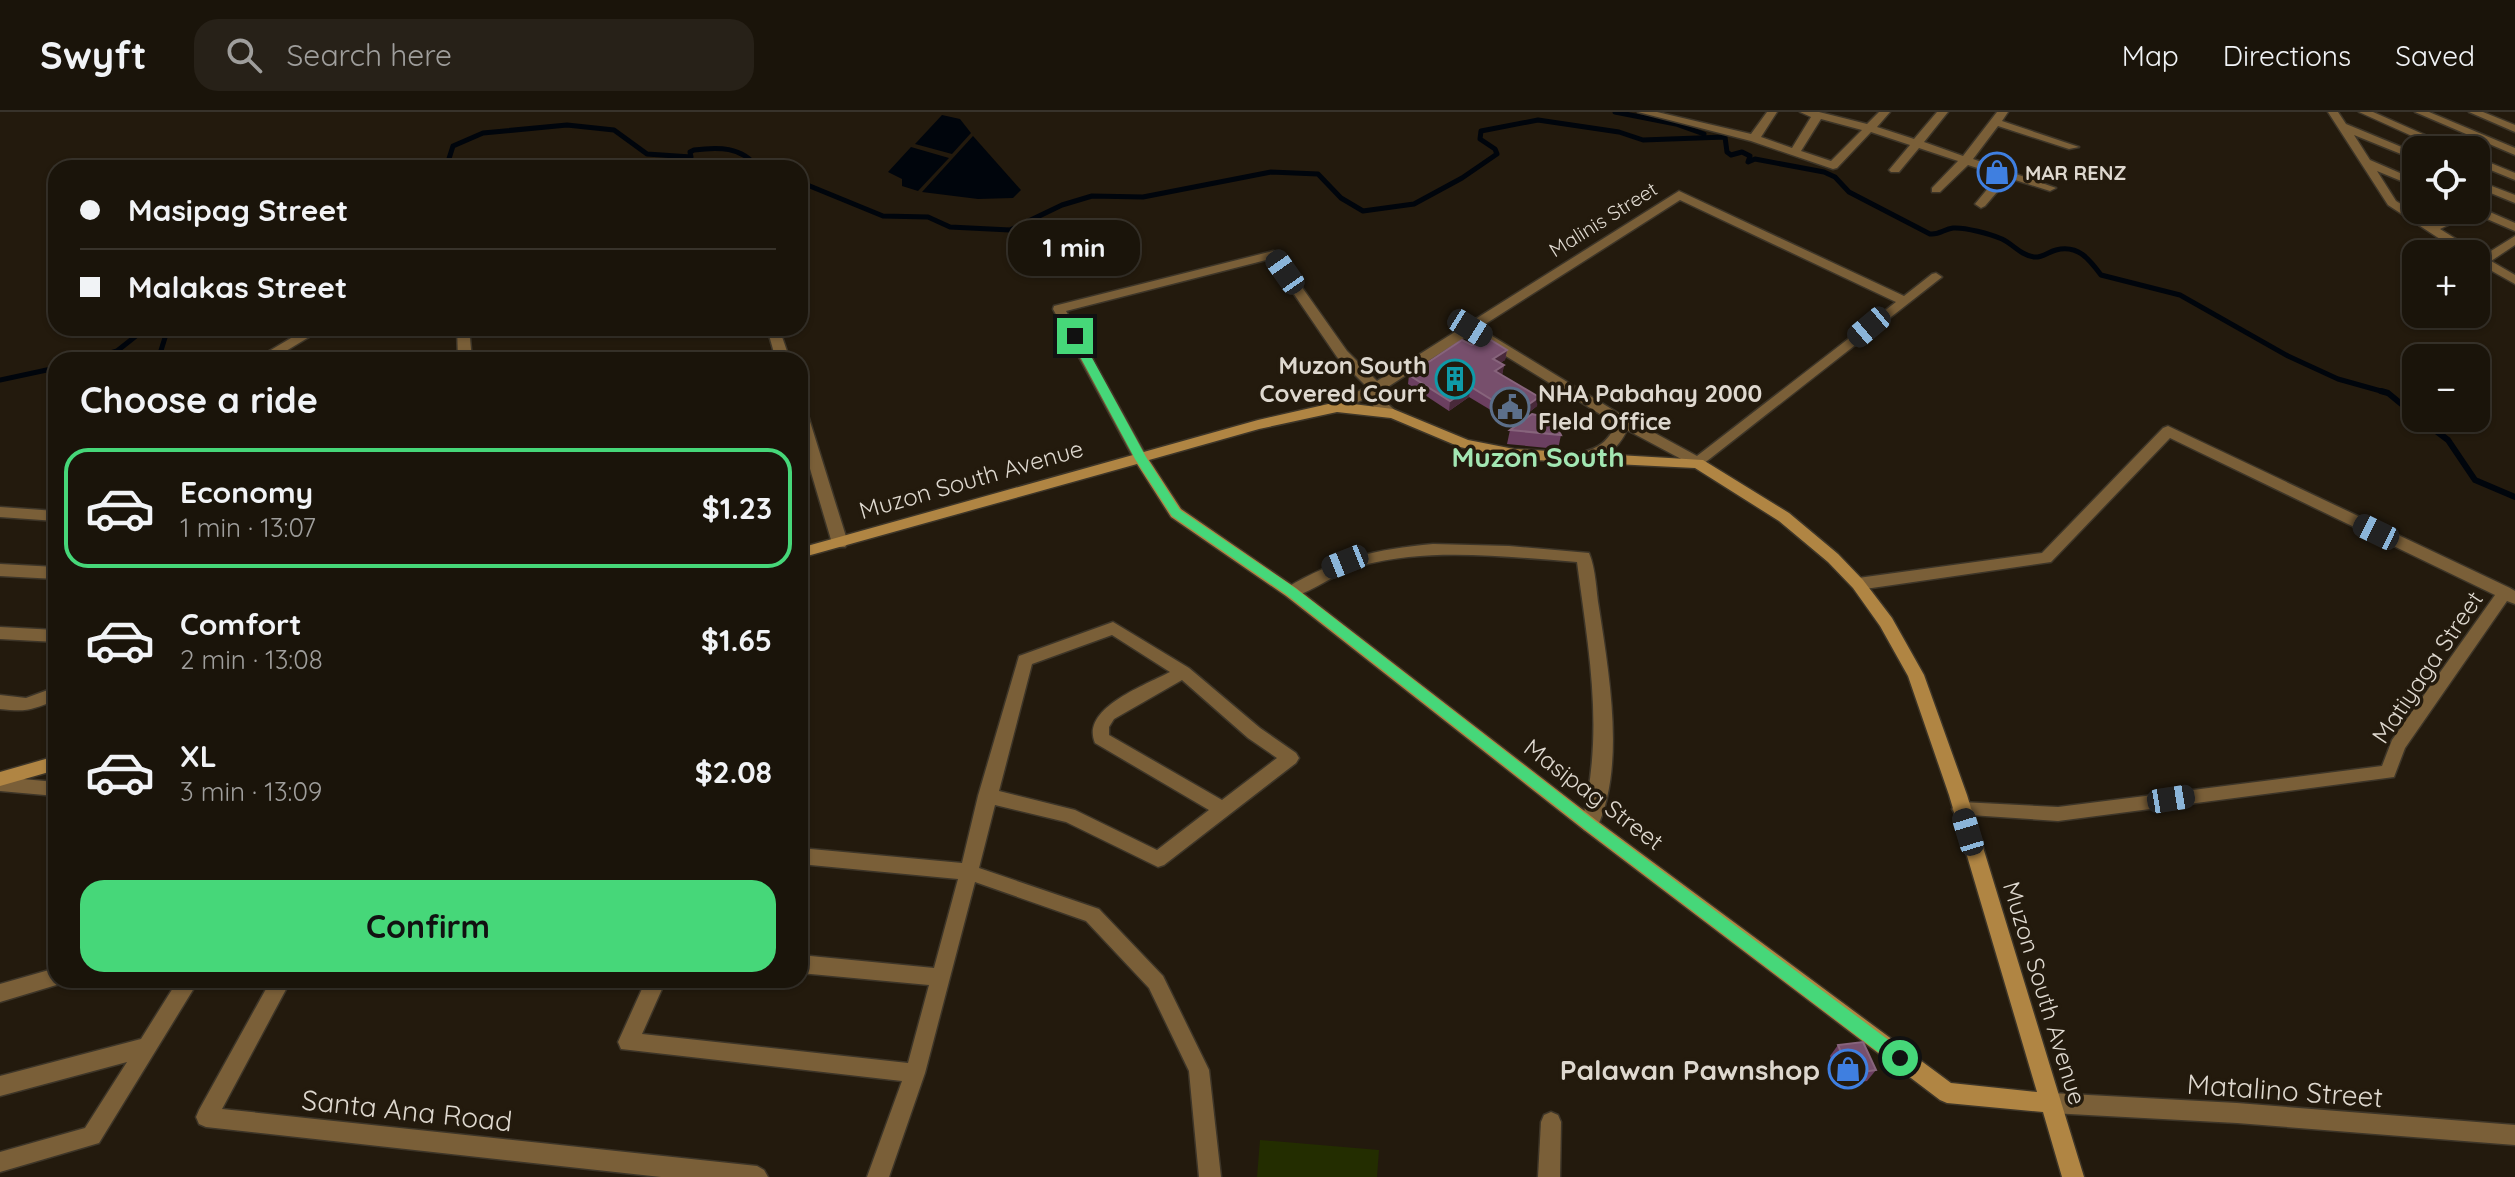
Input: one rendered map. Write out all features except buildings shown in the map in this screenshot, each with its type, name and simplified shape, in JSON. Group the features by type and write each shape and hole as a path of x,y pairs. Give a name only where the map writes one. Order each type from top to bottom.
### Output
{"street":[{"path":"1643,112 1668,114 1754,138 1833,166 1872,129 1885,112"},
{"path":"1709,126 1716,112"},
{"path":"1754,138 1772,112"},
{"path":"1805,112 1872,129 2050,188"},
{"path":"1895,170 1943,112"},
{"path":"1936,190 1965,161 2003,112"},
{"path":"2333,112 2392,203 2448,240"},
{"path":"2364,112 2420,136"},
{"path":"2420,112 2515,152"},
{"path":"2474,112 2515,129"},
{"path":"1795,152 1818,115"},
{"path":"1995,122 2073,147"},
{"path":"2341,126 2402,151"},
{"path":"2363,161 2402,178"},
{"path":"2490,166 2515,177"},
{"path":"1981,204 2006,174"},
{"path":"2490,189 2515,199"},
{"name":"Malinis Street","path":"1337,407 1376,388 1679,195 1905,301"},
{"path":"2490,216 2515,227"},
{"path":"2430,229 2440,224"},
{"path":"2490,255 2511,246"},
{"path":"1141,459 1059,309 1273,255 1342,354 1376,388 1375,400 1391,413"},
{"path":"2490,265 2515,280"},
{"path":"1470,328 1613,416 1698,463 1936,277"},
{"path":"275,352 304,336"},
{"name":"Muzon South Avenue","path":"808,551 1258,425 1337,407 1391,413 1481,448 1514,454 1698,463 1784,517 1858,584 1886,622 1916,675 1961,809 2073,1177"},
{"path":"1574,458 1600,455 1612,446 1620,430 1613,416"},
{"path":"1858,584 2046,558 2168,431 2510,595"},
{"path":"808,438 840,543"},
{"name":"Masipag Street","path":"1141,459 1176,513 1291,592 1590,825 1947,1093 2051,1103"},
{"path":"0,513 48,516"},
{"path":"1291,592 1317,573 1345,562 1412,549 1584,557 1598,658 1602,714 1601,776 1590,825"},
{"path":"0,570 48,573"},
{"name":"Matiyaga Street","path":"1961,809 2058,814 2388,772 2398,745 2510,595"},
{"path":"878,1177 915,1073 987,796 1025,660 1113,628 1183,672 1254,733 1290,758 1158,859 1069,815 987,796"},
{"path":"0,633 48,636"},
{"path":"1183,672 1108,714 1101,726 1101,738 1221,808"},
{"path":"0,702 27,705 48,696"},
{"path":"0,782 48,766"},
{"path":"0,782 48,788"},
{"path":"808,857 968,872 1092,915 1156,982 1199,1070 1210,1177"},
{"path":"808,965 939,977"},
{"path":"0,993 48,979"},
{"path":"0,1162 92,1136 184,988"},
{"name":"Santa Ana Road","path":"277,988 206,1117 757,1177"},
{"path":"652,988 628,1042 915,1073"},
{"path":"0,1086 147,1047"},
{"name":"Matalino Street","path":"2051,1103 2237,1113 2515,1135"},
{"path":"1549,1177 1551,1122"}],"green space":[{"path":"1260,1140 1379,1150 1377,1177 1257,1177"}],"shaded area":[{"path":"942,115 960,119 971,133 952,154 915,144"},
{"path":"973,136 1021,190 1013,198 978,199 922,192"},
{"path":"911,147 949,158 918,191 902,186 902,179 888,172"}],"waterway":[{"path":"1615,112 1676,124 1704,134"},
{"path":"808,185 883,216 928,217 950,227 1010,230 1062,205 1092,196 1143,197 1271,172 1318,174 1341,198 1363,211 1414,204 1462,178 1497,154 1495,149 1480,139 1481,131 1538,120 1619,132 1643,140 1725,137 1727,152 1731,155 1742,152 1750,156 1748,162 1755,159 1824,172 1835,177 1849,192 1930,234 1953,228 1971,230 2002,239 2034,257 2064,249 2077,251 2101,275 2180,295 2288,356 2338,379 2388,393"},
{"path":"449,160 453,146 483,133 567,125 614,130 647,154 691,157 690,152 694,150 712,148 737,152 750,160"},
{"path":"114,352 136,336"},
{"path":"160,352 166,336"},
{"path":"0,380 48,370"},
{"path":"2381,391 2388,393"},
{"path":"2388,393 2402,404"},
{"path":"2437,432 2448,440 2475,480 2515,497"}],"place":[{"name":"MAR RENZ","path":"1997,172"},
{"name":"Muzon South Covered Court","path":"1455,379"},
{"name":"NHA Pabahay 2000 FIeld Office","path":"1510,407"},
{"name":"Palawan Pawnshop","path":"1848,1069"}],"district":[{"name":"Muzon South","path":"1538,456"}],"route":[{"path":"1075,336 1141,459 1176,513 1291,592 1590,825 1900,1058"}]}
